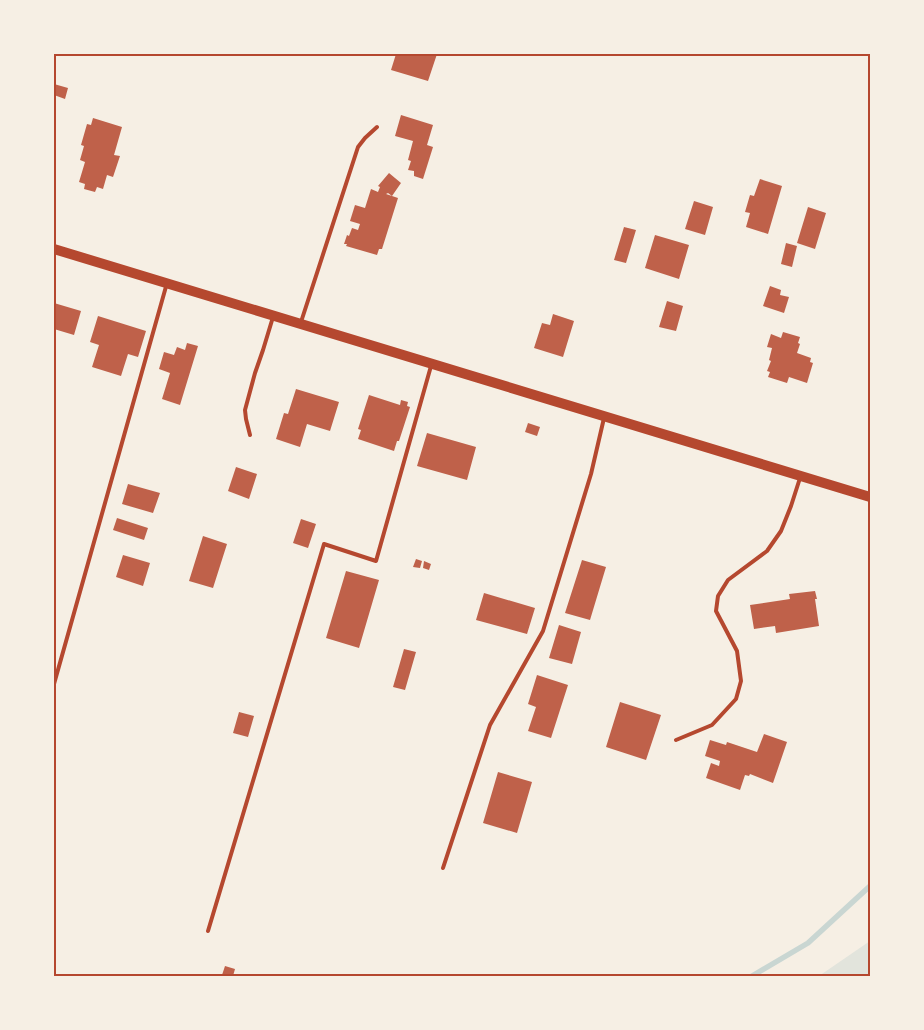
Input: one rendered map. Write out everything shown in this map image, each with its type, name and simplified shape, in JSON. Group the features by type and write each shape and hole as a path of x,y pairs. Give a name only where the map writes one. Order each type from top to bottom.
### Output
{"main road":[{"path":"54,249 870,497"}],"lane":[{"path":"300,324 358,147 377,127"},
{"path":"54,684 167,283"},
{"path":"250,435 246,410 255,373 274,316"},
{"path":"208,931 324,544 376,561 432,364"},
{"path":"443,868 490,725 543,631 591,474 604,416"},
{"path":"676,740 712,725 736,699 741,681 737,651 716,611 718,596 728,580 767,551 781,531 792,506 800,475"}],"shaded area":[{"path":"870,941 870,976 819,976"}],"building":[{"path":"396,54 437,54 428,81 391,70"},
{"path":"54,84 68,88 65,99 54,95"},
{"path":"401,115 433,125 427,145 433,147 423,179 414,176 414,171 408,170 411,161 408,160 413,141 395,136"},
{"path":"93,118 122,127 114,155 120,156 113,177 107,175 103,189 97,187 95,192 84,189 85,184 79,182 85,162 80,160 84,146 81,145 87,124 91,125"},
{"path":"389,173 401,183 392,196 398,198 382,249 379,249 377,255 346,246 347,244 344,244 347,235 349,236 352,228 358,230 360,224 350,221 355,205 365,208 371,189 378,192 380,187 378,186"},
{"path":"760,179 782,186 768,234 746,227 750,213 745,212 750,195 754,196"},
{"path":"694,201 713,207 705,235 685,229"},
{"path":"808,207 826,213 815,249 797,243"},
{"path":"624,227 636,230 626,263 614,260"},
{"path":"655,235 689,245 679,279 645,268"},
{"path":"786,243 797,246 792,267 781,264"},
{"path":"770,286 781,290 780,295 789,297 784,313 763,306"},
{"path":"667,301 683,306 676,331 659,327"},
{"path":"54,303 81,311 74,335 54,329"},
{"path":"553,314 574,321 563,357 534,348 542,323 550,325"},
{"path":"98,316 146,331 138,357 128,354 121,376 92,367 99,345 90,342"},
{"path":"783,332 800,337 797,353 811,358 810,362 813,363 807,383 789,377 787,383 768,377 770,372 767,371 771,361 769,360 772,348 767,347 771,334 781,338"},
{"path":"187,343 198,346 180,405 162,399 170,373 159,369 164,352 174,355 177,347 185,350"},
{"path":"296,389 339,402 330,431 307,424 300,447 276,439 284,413 288,414"},
{"path":"369,395 400,405 401,400 408,402 407,406 410,407 394,451 358,439 361,430 358,429"},
{"path":"528,423 540,427 537,436 525,432"},
{"path":"427,433 476,447 467,480 417,466"},
{"path":"236,467 257,474 249,499 228,491"},
{"path":"128,484 160,493 153,513 122,504"},
{"path":"117,518 148,528 144,540 113,530"},
{"path":"301,519 316,524 308,548 293,543"},
{"path":"203,536 227,544 213,588 189,581"},
{"path":"123,555 150,563 143,586 116,577"},
{"path":"416,559 422,561 420,568 413,567"},
{"path":"582,560 606,567 590,620 565,613"},
{"path":"424,561 431,564 429,570 423,568"},
{"path":"346,571 379,580 359,648 326,638"},
{"path":"815,591 819,626 776,633 775,626 754,629 750,605 790,599 789,594"},
{"path":"484,593 535,608 527,634 476,620"},
{"path":"559,625 581,632 572,664 549,658"},
{"path":"404,649 416,652 405,690 393,687"},
{"path":"537,675 568,685 551,738 528,731 536,707 528,704"},
{"path":"620,702 661,715 646,760 606,747"},
{"path":"239,712 254,716 248,737 233,733"},
{"path":"764,734 787,742 773,783 750,774 749,776 745,775 740,790 706,778 711,763 719,766 720,761 705,756 710,740 726,745 727,742 757,752"},
{"path":"498,772 532,782 517,833 483,823"},
{"path":"225,966 235,969 233,976 222,975"}],"waterway":[{"path":"752,976 808,943 870,886"}]}
